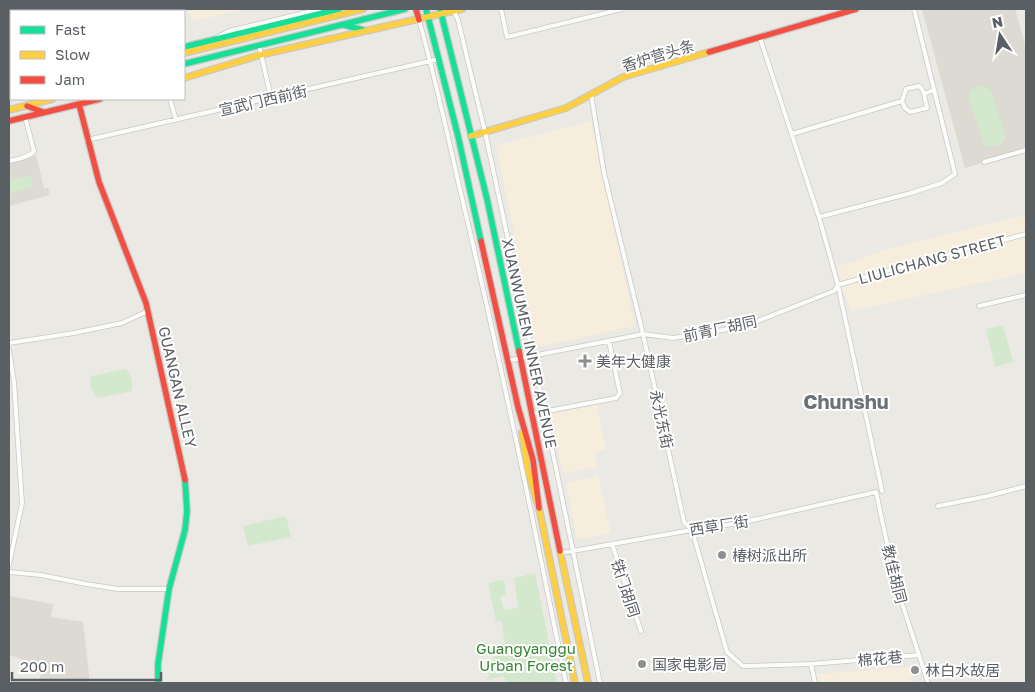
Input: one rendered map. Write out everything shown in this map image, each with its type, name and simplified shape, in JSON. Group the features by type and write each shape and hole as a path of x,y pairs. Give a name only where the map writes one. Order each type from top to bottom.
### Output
{"main road":[{"path":"185,53 212,43 339,9"},
{"path":"185,47 212,43 363,9"},
{"path":"185,64 405,9"},
{"path":"416,9 419,20"},
{"name":"XUANWUMEN INNER AVENUE","path":"426,9 458,136 518,407 533,460 539,508 575,683"},
{"path":"185,78 260,55 363,30 419,20 441,11 462,9"},
{"name":"香炉营头条","path":"471,136 566,108 590,94 631,75 856,9"},
{"name":"XUANWUMEN INNER AVENUE","path":"441,11 487,198 588,683"},
{"path":"343,25 363,30"},
{"path":"9,110 48,100"},
{"path":"9,121 80,101"},
{"name":"GUANGAN ALLEY","path":"80,101 87,140 99,182 148,312 187,494 185,530 169,589 158,664 158,683"},
{"path":"27,106 43,112"}],"street":[{"path":"212,43 229,31 320,9"},
{"path":"453,9 458,20 484,132 533,356 600,683"},
{"path":"501,9 507,37 607,11 622,9"},
{"path":"819,217 942,183 955,174 914,9"},
{"path":"419,20 505,386 566,683"},
{"path":"760,38 819,217 838,285 882,490"},
{"path":"259,44 271,98"},
{"name":"宣武门西前街","path":"87,140 439,59"},
{"path":"919,86 922,88 927,108 910,112 905,108 902,101 906,90 919,86"},
{"path":"924,94 934,90"},
{"name":"永光东街","path":"590,94 604,172 644,334 684,522 692,530 727,652 743,666 811,664"},
{"path":"170,100 176,120"},
{"path":"792,134 902,101"},
{"path":"9,161 32,154 34,150 25,117"},
{"path":"984,162 1026,150"},
{"name":"LIULICHANG STREET","path":"838,285 887,270 1026,234"},
{"name":"前青厂胡同","path":"508,361 644,334 674,338 698,335 747,324 834,291 838,285"},
{"path":"979,306 1026,295"},
{"path":"9,343 122,323 148,312"},
{"path":"532,414 616,398 620,393 619,383 609,341"},
{"path":"9,350 14,382 22,503 11,546 9,565"},
{"path":"9,382 14,382"},
{"path":"938,506 1026,486"},
{"name":"西草厂街","path":"561,553 740,523 876,492"},
{"name":"教佳胡同","path":"876,492 896,585 918,655"},
{"name":"铁门胡同","path":"612,544 641,631"},
{"path":"9,572 41,575 118,589 169,589"},
{"name":"棉花巷","path":"811,664 918,655 928,683"},
{"path":"811,664 815,683"}],"shaded area":[{"path":"189,9 245,9 191,20"},
{"path":"922,9 1015,9 1026,47 1026,149 965,168"},
{"path":"591,121 635,326 537,347 496,146"},
{"path":"36,155 44,188 48,188 50,195 9,206 9,162"},
{"path":"1026,215 1026,273 851,311 839,279 837,267 891,248"},
{"path":"597,405 606,449 595,452 598,467 563,473 550,414"},
{"path":"598,476 611,533 577,539 566,483"},
{"path":"9,596 53,604 51,617 83,622 90,683 38,683 41,674 33,671 35,663 9,655"},
{"path":"908,667 913,683 819,683 817,674"}],"green space":[{"path":"981,85 991,90 1006,137 1000,144 995,146 985,147 968,97 971,90"},
{"path":"31,175 34,187 9,194 9,180"},
{"path":"1003,325 1013,362 995,367 986,329"},
{"path":"125,369 131,379 131,391 99,398 94,395 90,384 91,376"},
{"path":"286,516 291,537 248,546 243,526"},
{"name":"Guangyanggu Urban Forest","path":"535,573 557,683 506,683 504,676 487,680 494,664 493,645 505,643 501,621 496,621 488,583 504,580 506,595 500,597 504,610 518,608 514,578"}],"traffic: fast":[{"path":"185,47 339,9"},
{"path":"185,64 405,9"},
{"path":"426,9 458,136 481,241"},
{"path":"440,9 487,199 519,351"},
{"path":"344,25 363,30"},
{"path":"158,683 158,664 169,589 185,530 187,511 185,480"}],"traffic: slow":[{"path":"185,53 363,9"},
{"path":"185,78 260,55 462,9"},
{"path":"471,136 566,108 623,77 709,52"},
{"path":"9,110 48,100"},
{"path":"79,104 81,100"},
{"path":"522,433 528,471 539,508 575,683"},
{"path":"560,551 588,683"}],"traffic: jam":[{"path":"416,9 419,20"},
{"path":"709,52 856,9"},
{"path":"9,121 96,100"},
{"path":"79,104 99,182 146,303 185,480"},
{"path":"27,106 43,112"},
{"path":"481,241 518,407 533,460 539,508"},
{"path":"519,351 560,551"}],"place":[{"name":"美年大健康","path":"585,361"},
{"name":"椿树派出所","path":"722,555"},
{"name":"国家电影局","path":"642,664"},
{"name":"林白水故居","path":"915,670"}],"district":[{"name":"Chunshu","path":"846,401"}]}
